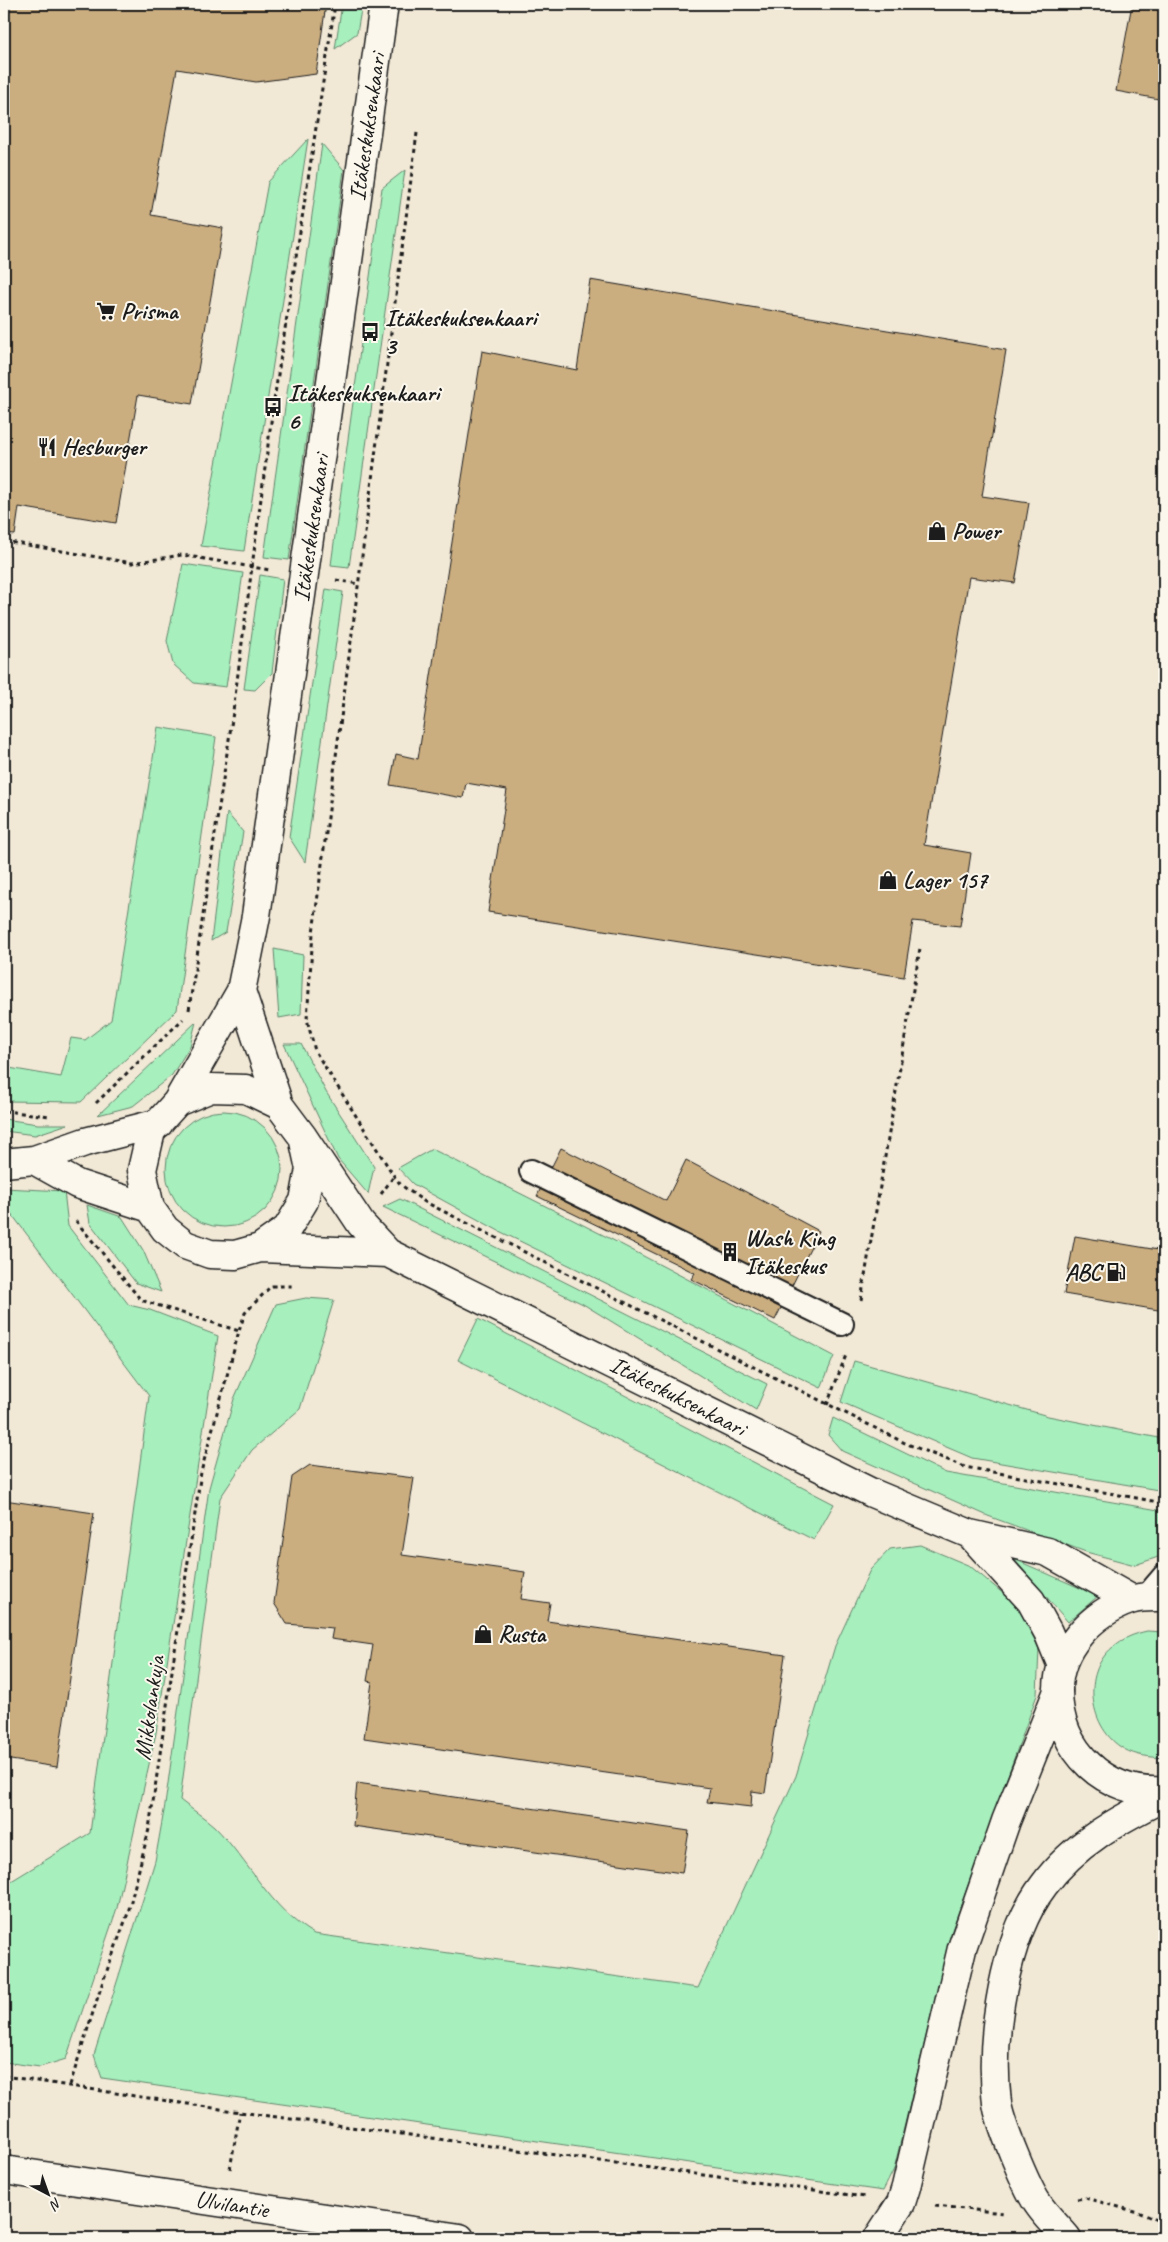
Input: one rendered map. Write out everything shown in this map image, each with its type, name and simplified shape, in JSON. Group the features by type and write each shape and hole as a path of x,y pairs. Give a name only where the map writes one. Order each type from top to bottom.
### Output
{"street":[{"name":"Itäkeskuksenkaari","path":"177,1102 241,991 256,916 284,730 384,4"},
{"name":"Itäkeskuksenkaari","path":"241,991 279,1105"},
{"path":"211,1088 246,1089 279,1105 303,1137 310,1169 304,1201 287,1229 260,1248 235,1255 210,1254 185,1245 165,1229 150,1208 142,1170 151,1131 177,1102 211,1088"},
{"path":"4,1163 34,1160 85,1142 159,1123"},
{"name":"Itäkeskuksenkaari","path":"303,1137 361,1224 388,1253 872,1493 970,1534 1048,1552 1147,1598"},
{"path":"34,1160 77,1184 150,1208"},
{"name":"Itäkeskuksenkaari","path":"260,1248 388,1253"},
{"name":"Itäkeskuksenkaari","path":"970,1534 1030,1601 1048,1632 1060,1679 1061,1722 1074,1748 1094,1771 1120,1786 1149,1792 1164,1791"},
{"path":"878,2238 901,2202 962,1948 1006,1821 1077,1636 1100,1613 1147,1598"},
{"path":"1067,2238 1037,2203 1016,2157 997,2104 995,2044 1005,1976 1021,1926 1043,1886 1075,1852 1117,1821 1164,1797"},
{"name":"Ulvilantie","path":"4,2170 460,2238"}],"lane":[{"path":"531,1170 842,1324"},
{"path":"1147,1598 1164,1576"}],"path":[{"path":"85,1142 90,1109 188,1014 232,719 275,397 335,4"},
{"path":"417,133 313,933 307,1019 314,1051 401,1185 425,1202 905,1443 965,1467 1164,1503"},
{"path":"4,542 132,563 182,555"},
{"path":"860,1307 920,948"},
{"path":"4,1111 57,1116"},
{"name":"Mikkolankuja","path":"70,2085 101,1987 128,1913 149,1829 201,1472 239,1331 141,1300 76,1221 77,1184"},
{"path":"827,1405 848,1347"},
{"path":"4,2076 240,2112 901,2202 1012,2214 1037,2203 1085,2198 1138,2212 1164,2223"},
{"path":"230,2170 240,2112"}],"green space":[{"path":"342,4 362,4 357,33 335,49"},
{"path":"308,139 244,551 201,546 268,182"},
{"path":"322,144 344,170 289,560 264,557"},
{"path":"405,170 349,567 331,565 382,188"},
{"path":"183,564 243,573 226,687 194,683 173,664 167,641"},
{"path":"260,575 283,579 272,673 255,690 244,689"},
{"path":"326,589 343,592 305,862 289,837"},
{"path":"158,727 216,737 177,1010 81,1102 4,1101 9,1068 61,1077 71,1038 85,1040 111,1020"},
{"path":"227,813 243,832 226,932 211,941"},
{"path":"274,949 303,955 301,1014 279,1018"},
{"path":"196,1022 190,1046 172,1075 133,1106 98,1115"},
{"path":"284,1044 301,1044 326,1092 374,1167 368,1194 338,1159"},
{"path":"224,1111 246,1115 256,1120 265,1128 273,1137 278,1147 282,1169 278,1191 273,1201 265,1210 256,1218 246,1223 224,1227 202,1223 192,1218 183,1210 175,1201 170,1191 166,1169 170,1147 175,1137 183,1128 192,1120 202,1115"},
{"path":"4,1119 38,1124 68,1124 35,1135 4,1131"},
{"path":"432,1149 607,1237 834,1356 821,1388 499,1231 413,1184 398,1168"},
{"path":"4,1188 64,1191 68,1226 129,1305 150,1310 218,1336 156,1733 117,1908 66,2059 40,2067 4,2062 4,1883 8,1883 90,1833 149,1396 4,1204"},
{"path":"400,1199 767,1384 756,1410 583,1304 383,1207"},
{"path":"87,1205 122,1217 143,1250 161,1292 136,1283 90,1223"},
{"path":"306,1298 334,1300 300,1409 252,1450 220,1498 180,1800 214,1826 272,1898 299,1924 314,1934 698,1988 796,1776 835,1646 870,1570 890,1549 920,1545 970,1566 1017,1605 1039,1648 1037,1695 952,1930 894,2169 883,2191 102,2078 94,2055 155,1861 165,1805 209,1488 234,1399 276,1304"},
{"path":"478,1319 834,1504 814,1540 458,1360"},
{"path":"854,1361 1048,1416 1164,1439 1164,1491 972,1458 841,1402"},
{"path":"833,1418 946,1473 1164,1511 1164,1555 1135,1565 1086,1552 988,1516 842,1451 828,1435"},
{"path":"1014,1559 1098,1596 1068,1622"},
{"path":"1147,1631 1164,1632 1164,1758 1148,1757 1133,1753 1112,1740 1103,1728 1093,1700 1093,1685 1096,1671 1103,1658 1121,1641"}],"building":[{"name":"Prisma","path":"4,4 326,4 316,74 256,82 177,69 151,215 223,228 192,404 138,395 116,523 19,507 15,535 4,534"},
{"path":"1132,4 1164,4 1164,100 1116,91"},
{"path":"590,280 1006,350 982,496 1029,503 1015,583 969,577 924,845 971,853 960,926 913,921 904,977 488,912 507,790 466,783 463,798 390,785 396,754 418,759 482,351 577,370"},
{"name":"Wash King Itäkeskus","path":"561,1148 666,1201 686,1160 819,1231 775,1320 691,1279 695,1273 537,1196"},
{"name":"ABC","path":"1075,1236 1164,1251 1164,1311 1064,1294"},
{"name":"Rusta","path":"310,1465 414,1478 402,1555 525,1572 521,1599 550,1603 547,1621 785,1655 765,1793 752,1791 751,1807 707,1802 710,1788 364,1738 372,1682 367,1681 373,1645 331,1639 333,1628 287,1624 274,1603 292,1477"},
{"path":"4,1500 94,1513 57,1767 4,1759"},
{"path":"357,1783 689,1831 682,1873 353,1826"}],"place":[{"name":"Prisma","path":"106,311"},
{"name":"Itäkeskuksenkaari 3","path":"370,332"},
{"name":"Itäkeskuksenkaari 6","path":"273,407"},
{"name":"Hesburger","path":"47,447"},
{"name":"Power","path":"937,531"},
{"name":"Lager 157","path":"888,880"},
{"name":"Wash King Itäkeskus","path":"730,1252"},
{"name":"ABC","path":"1116,1272"},
{"name":"Rusta","path":"483,1634"}]}
